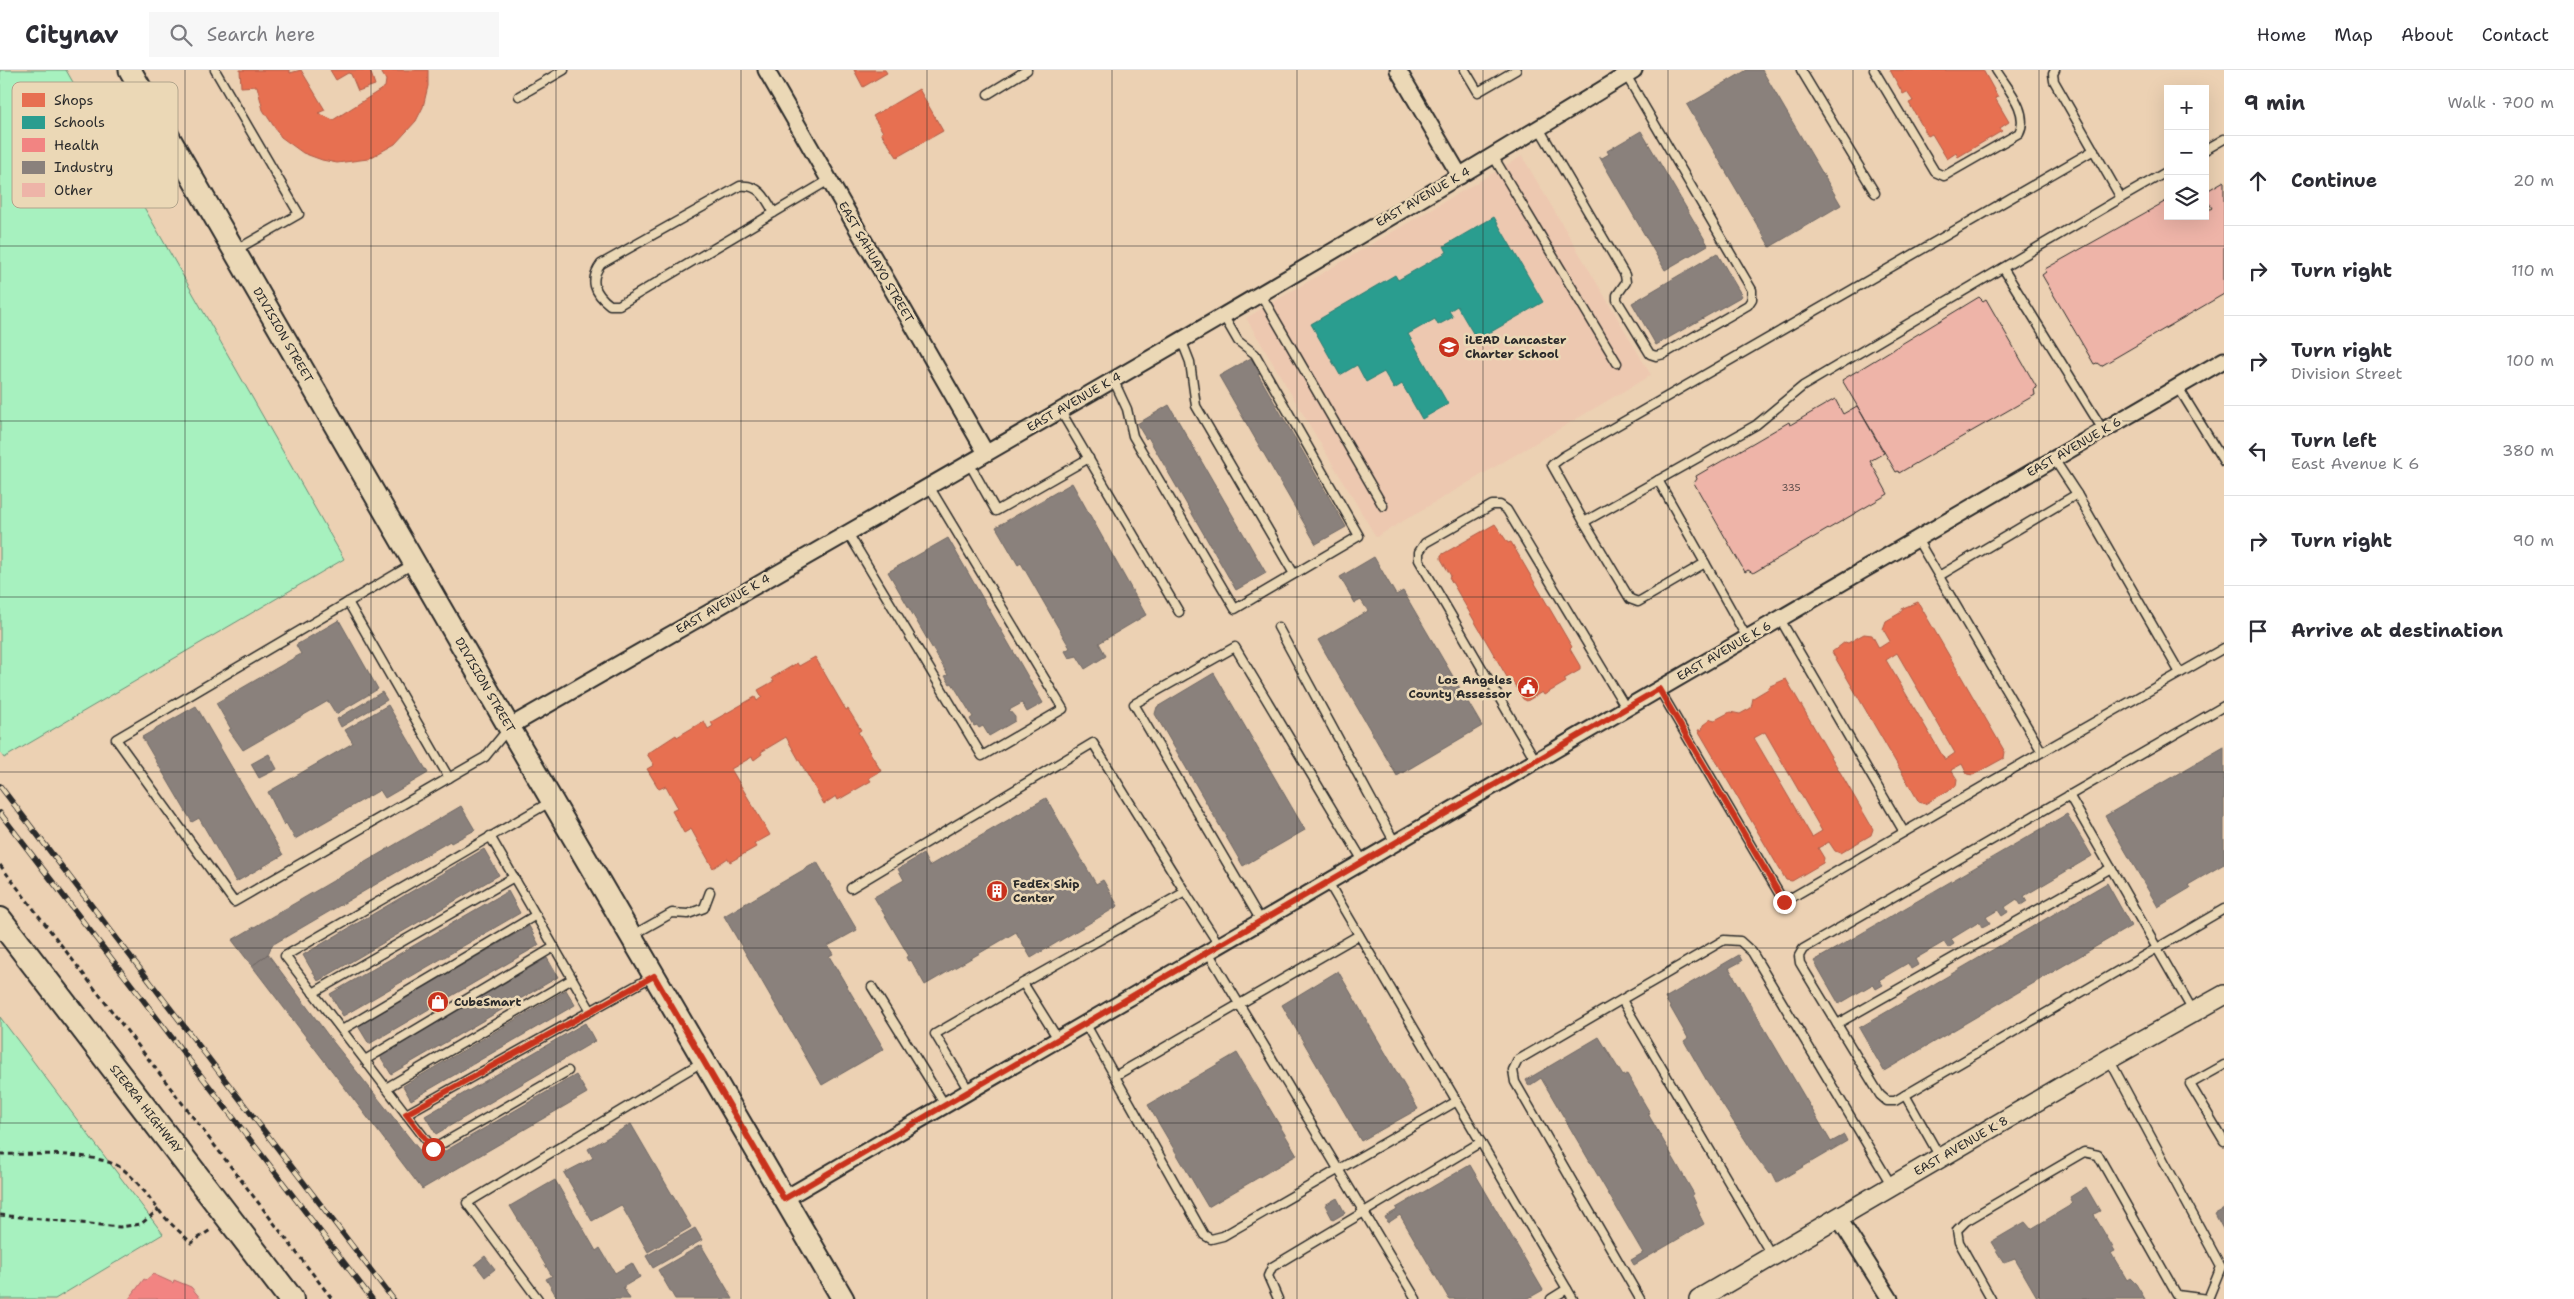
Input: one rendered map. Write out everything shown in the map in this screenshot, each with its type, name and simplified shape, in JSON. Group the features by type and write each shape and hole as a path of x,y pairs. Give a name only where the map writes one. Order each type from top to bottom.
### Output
{"main road":[{"name":"DIVISION STREET","path":"130,70 137,82"},
{"name":"DIVISION STREET","path":"178,153 509,727 843,1299"},
{"name":"SIERRA HIGHWAY","path":"0,920 230,1217 291,1299"}],"street":[{"name":"EAST SAHUAYO STREET","path":"766,70 986,453"},
{"path":"1398,70 1460,176"},
{"name":"EAST AVENUE K 4","path":"509,727 1223,315 1460,176 1630,73"},
{"name":"EAST AVENUE K 6","path":"784,1199 2224,360"},
{"name":"EAST AVENUE K 8","path":"1699,1299 2109,1059 2224,995"},
{"path":"1838,1217 1890,1299"}],"lane":[{"path":"216,70 299,214 235,251"},
{"path":"519,96 564,70"},
{"path":"988,94 1027,70"},
{"path":"1465,70 1478,92 1516,70"},
{"path":"1801,70 1875,193"},
{"path":"1874,70 1935,172 1944,176 2019,133 2023,125 2023,115 1996,70"},
{"path":"2055,70 2053,74 2054,81 2121,198"},
{"path":"1539,128 1625,275 1626,282 1617,295 1617,300 1650,354 1656,356 1664,354 1748,305 1752,299 1752,290 1630,73"},
{"path":"2209,148 2224,139"},
{"path":"1705,564 1638,602 1630,599 1552,465 1564,456 2094,150"},
{"path":"1493,156 1617,363"},
{"path":"1584,522 1756,425 1803,386 2164,173"},
{"path":"774,213 757,188 750,185 740,186 601,264 595,272 594,287 610,305 618,304 774,213 829,180"},
{"path":"2003,268 2104,430"},
{"path":"1260,293 1382,506"},
{"path":"1113,379 1127,409 1133,436 1235,609 1359,536 1255,354 1238,341 1223,315"},
{"path":"1181,339 1190,362 1196,406 1294,574"},
{"path":"2178,386 2224,462"},
{"path":"1060,410 1179,612"},
{"path":"969,463 996,512 1089,458"},
{"path":"2054,459 2077,494 2180,673"},
{"path":"1658,480 1747,638"},
{"path":"848,532 982,756 1063,709 929,486"},
{"path":"1939,576 2077,494"},
{"path":"1536,761 1419,560 1419,552 1425,543 1492,505 1500,506 1507,510 1626,708"},
{"path":"1917,539 2042,752"},
{"path":"414,563 116,739 234,902 485,756 509,727"},
{"path":"348,602 449,778"},
{"path":"1780,619 1904,832"},
{"path":"1278,627 1395,843"},
{"path":"1260,921 1134,704 1236,648 1363,861"},
{"path":"1659,689 1784,902 2224,648"},
{"path":"2224,706 1803,949 1799,956 1800,963 1880,1096 1887,1101 1895,1101 2224,909"},
{"path":"851,888 1093,743 1185,892 1240,1005 1416,1299"},
{"path":"2070,796 2194,1012"},
{"path":"552,801 285,956 433,1149 568,1072"},
{"path":"490,836 591,1011"},
{"path":"1837,1024 2111,868"},
{"path":"314,993 514,877"},
{"path":"1328,882 1573,1299"},
{"path":"631,936 672,913 688,914 704,908 710,892"},
{"path":"969,1091 934,1034 1185,892"},
{"path":"342,1030 536,916"},
{"path":"1115,1076 1359,935"},
{"path":"1640,1299 1516,1082 1513,1070 1518,1060 1724,940 1740,941 1752,952 1892,1186"},
{"path":"365,1060 554,947"},
{"path":"406,1114 654,976"},
{"path":"386,1088 572,979"},
{"path":"1023,983 1058,1039"},
{"path":"872,987 945,1104"},
{"path":"1622,1000 1772,1256"},
{"path":"1085,1023 1204,1235 1212,1239 1224,1236 1457,1101"},
{"path":"1991,1299 1959,1242 1957,1230 1966,1221 2084,1152 2098,1155 2177,1295 2208,1299 2221,1266 2109,1059"},
{"path":"538,1299 467,1203 703,1061"},
{"path":"2224,1065 2190,1084 2224,1141"},
{"path":"1905,1096 1941,1159"},
{"path":"1278,1299 1268,1276 1272,1267 1481,1142"},
{"path":"1551,1299 1567,1290"}],"path":[{"path":"0,865 332,1299"},
{"path":"0,1154 81,1157 116,1164 147,1193 159,1209 191,1243 230,1217"},
{"path":"0,1215 120,1227 140,1224 159,1209"}],"shaded area":[{"name":"iLEAD Lancaster Charter School","path":"1522,156 1651,375 1376,537 1246,318"}],"green space":[{"path":"0,70 66,70 73,82 12,82 12,208 144,208 344,559 4,758 0,752"},
{"path":"0,1017 163,1234 55,1299 0,1299"}],"building: Shops":[{"path":"240,70 290,70 290,73 301,70 325,110 318,113 333,120 385,87 386,80 380,70 428,70 428,86 423,107 416,121 395,144 368,159 337,163 303,153 281,137 263,110 257,86 241,87"},
{"path":"330,70 370,70 375,85 358,91 351,74 348,73 336,80"},
{"path":"854,70 885,70 887,73 863,87"},
{"path":"1890,70 1983,70 1998,97 1995,98 2009,122 2000,128 2002,131 1958,157 1956,153 1947,159 1932,134 1928,136 1909,103 1913,101 1907,92 1903,94"},
{"path":"919,89 943,131 897,157 881,133 883,132 873,116"},
{"path":"1495,524 1508,543 1511,542 1572,647 1570,649 1580,666 1580,670 1564,679 1566,682 1544,695 1542,692 1527,701 1523,699 1513,682 1511,684 1449,577 1451,576 1441,559 1441,555"},
{"path":"1918,602 2005,752 2004,758 1973,775 1967,774 1962,764 1951,770 1957,779 1956,786 1925,804 1919,802 1832,652 1845,642 1848,643 1864,634 1872,635 1879,648 1890,641 1883,629 1886,621 1900,613 1903,608","holes":["1897,653 1955,753 1945,760 1886,660"]},
{"path":"815,657 846,710 848,709 861,730 858,732 881,771 869,778 871,781 838,800 836,796 824,804 786,737 761,752 762,754 754,760 752,757 731,769 770,835 754,844 756,847 730,862 728,858 713,868 691,829 684,833 672,811 678,808 666,786 659,789 647,769 654,765 647,754 676,735 677,737 704,721 708,729 713,726 711,722 755,697 757,701 762,697 758,690 774,681 772,678 797,663 799,666"},
{"path":"1786,679 1873,829 1871,835 1840,853 1835,851 1829,842 1818,848 1824,858 1823,863 1792,881 1786,880 1698,730 1702,730 1703,725 1711,719 1715,720 1730,712 1740,714 1751,708 1753,698 1770,686","holes":["1765,732 1822,831 1812,837 1754,738"]}],"building: Schools":[{"path":"1494,217 1543,302 1477,340 1457,306 1449,311 1453,317 1438,325 1435,319 1408,334 1448,404 1422,419 1402,384 1394,389 1384,372 1366,382 1357,365 1340,375 1311,324 1395,275 1398,280 1447,252 1444,246"}],"building: Health":[{"path":"153,1274 173,1283 174,1280 191,1287 201,1299 129,1299 144,1279 146,1280"}],"building: Industry":[{"path":"1747,70 1762,70 1841,205 1770,247 1687,105"},
{"path":"1641,131 1708,245 1665,270 1599,156 1602,158 1609,154 1607,151"},
{"path":"1717,253 1742,296 1656,345 1632,303"},
{"path":"1251,358 1260,373 1258,374 1346,527 1316,544 1219,376"},
{"path":"1169,405 1266,573 1236,590 1148,437 1146,439 1137,424"},
{"path":"1072,483 1146,615 1099,643 1106,656 1085,669 1077,656 1069,658 1065,651 1070,648 1021,563 1018,565 996,527"},
{"path":"948,538 1043,703 1027,712 1022,703 1009,710 1015,717 1015,721 989,736 983,726 979,728 977,725 974,726 970,719 973,717 952,683 950,684 945,676 948,675 888,572"},
{"path":"1374,557 1396,595 1403,591 1482,726 1397,776 1318,640 1368,611 1361,600 1355,603 1340,577"},
{"path":"339,620 378,689 336,714 328,701 243,750 229,730 231,729 216,703 301,654 296,645"},
{"path":"1214,673 1305,830 1243,866 1155,714 1157,707"},
{"path":"382,692 387,700 341,727 337,719"},
{"path":"388,705 428,773 385,798 380,790 295,839 286,823 284,825 268,792 353,743 345,730"},
{"path":"196,706 283,855 236,882 199,818 192,822 142,737"},
{"path":"2224,747 2224,864 2188,885 2190,888 2158,907 2105,816"},
{"path":"269,754 277,769 259,778 251,764"},
{"name":"FedEx Ship Center","path":"1046,798 1096,884 1103,880 1118,906 1031,958 1016,932 925,985 911,960 908,961 906,957 909,956 874,897 904,880 898,869 923,854 929,866"},
{"path":"461,806 475,830 451,843 450,841 272,945 268,954 252,966 232,940"},
{"path":"2067,814 2092,856 2024,896 2027,901 2021,905 2017,899 2005,907 2008,912 2002,916 1998,910 1986,917 1990,923 1982,927 1979,922 1951,939 1954,944 1948,948 1944,942 1915,959 1918,965 1911,969 1908,963 1879,980 1883,985 1876,989 1873,984 1839,1004 1814,961"},
{"path":"484,849 499,875 318,981 303,955"},
{"path":"817,862 857,930 828,946 833,954 829,956 884,1049 822,1085 724,916"},
{"path":"2107,883 2131,926 1884,1071 1859,1028"},
{"path":"508,891 520,913 343,1016 330,994"},
{"path":"529,926 539,945 369,1044 358,1026"},
{"path":"268,954 330,1038 428,1161 576,1075 587,1093 422,1189 252,966"},
{"path":"1739,955 1742,961 1729,968 1831,1142 1844,1135 1847,1141 1777,1182 1772,1172 1769,1174 1757,1158 1707,1081 1684,1041 1688,1038 1665,998"},
{"path":"547,958 558,977 391,1074 380,1056"},
{"path":"1338,971 1418,1109 1361,1141 1282,1005"},
{"path":"566,990 575,1005 411,1100 403,1086"},
{"path":"585,1023 595,1041 436,1134 425,1116"},
{"path":"1599,1037 1623,1076 1627,1074 1650,1113 1648,1114 1694,1194 1692,1195 1704,1224 1634,1265 1631,1260 1643,1253 1541,1078 1529,1086 1526,1080"},
{"path":"1237,1053 1297,1155 1208,1207 1148,1105"},
{"path":"631,1124 691,1227 648,1252 621,1205 592,1221 564,1173 593,1158 588,1149"},
{"path":"1470,1165 1543,1290 1527,1299 1449,1299 1400,1215 1388,1223 1385,1217 1397,1210 1396,1208"},
{"path":"555,1180 596,1251 600,1248 615,1273 632,1263 640,1277 623,1287 630,1299 558,1299 546,1279 552,1276 510,1206"},
{"path":"2086,1187 2100,1211 2094,1214 2115,1251 2111,1253 2127,1280 2130,1278 2136,1284 2145,1299 2041,1299 2039,1295 2037,1297 2015,1259 2004,1263 1991,1242 2025,1222 2031,1229 2071,1205 2073,1203 2070,1197"},
{"path":"1337,1198 1345,1213 1333,1220 1325,1205"},
{"path":"2224,1209 2224,1231 2215,1214"},
{"path":"695,1228 702,1240 653,1268 646,1256"},
{"path":"701,1245 733,1299 675,1299 658,1270"},
{"path":"485,1256 495,1269 485,1277 475,1264"}],"building: Other":[{"path":"2224,181 2224,294 2101,366 2097,363 2094,364 2042,275 2046,272 2045,269 2164,202 2164,220 2209,220 2209,210 2212,208 2209,203 2209,190"},
{"path":"1979,297 1983,301 1986,299 2037,388 2034,389 2035,395 1899,473 1898,471 1896,472 1842,380"},
{"path":"1835,399 1843,414 1857,406 1884,453 1870,461 1888,494 1753,573 1748,570 1745,572 1694,483 1697,479 1696,476 1789,422 1790,425"}],"railway":[{"path":"0,786 393,1299"},
{"path":"0,813 372,1299"}],"place":[{"name":"iLEAD Lancaster Charter School","path":"1449,347"},
{"name":"Los Angeles County Assessor","path":"1528,687"},
{"name":"FedEx Ship Center","path":"997,891"},
{"name":"CubeSmart","path":"438,1002"}],"route":[{"path":"433,1149 406,1114 654,976 784,1199 1659,689 1784,902"}]}
